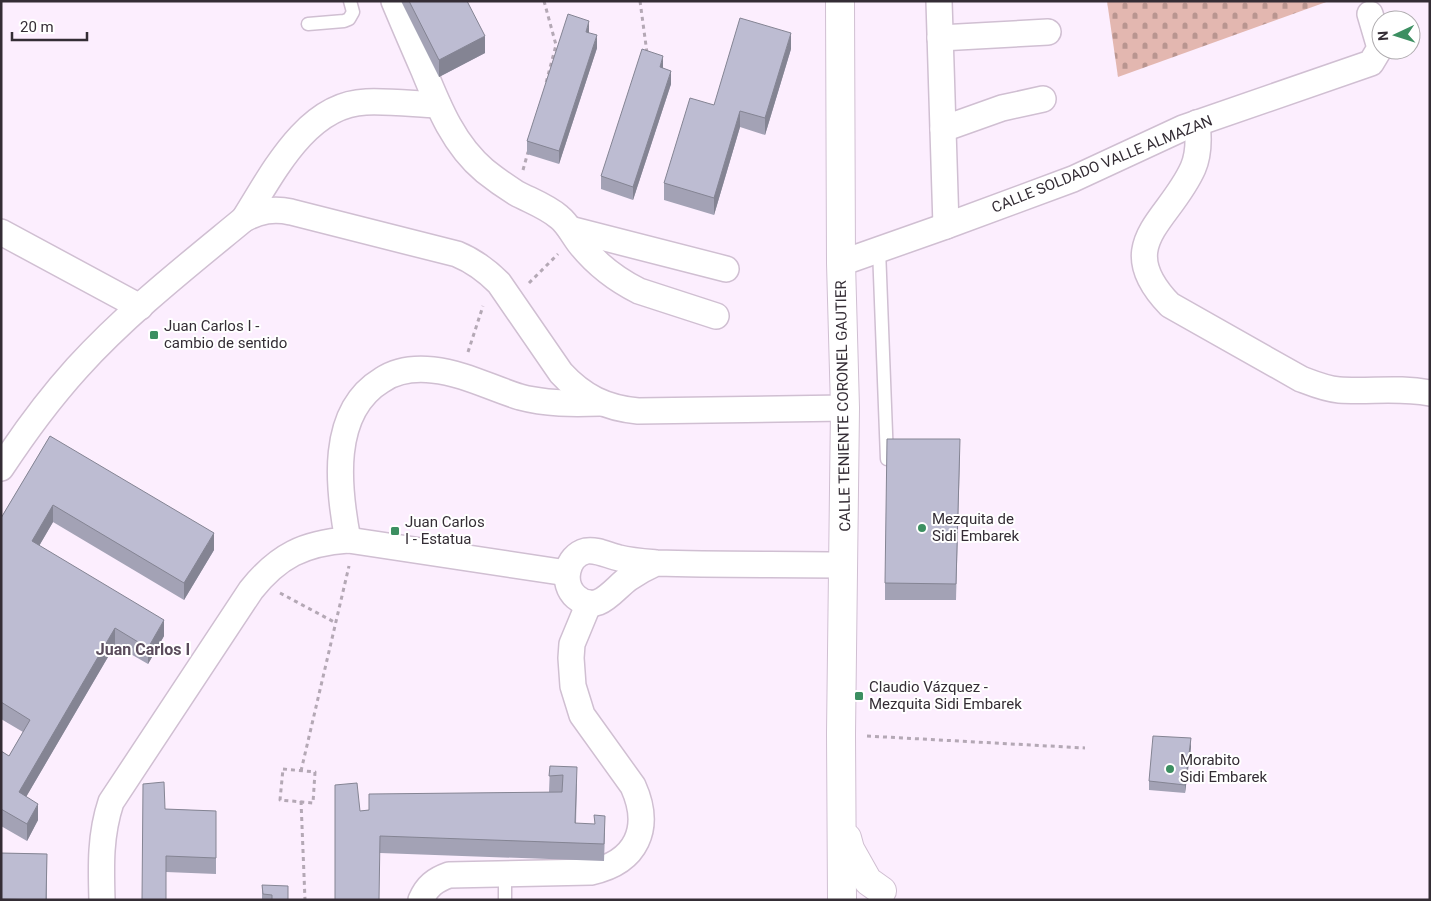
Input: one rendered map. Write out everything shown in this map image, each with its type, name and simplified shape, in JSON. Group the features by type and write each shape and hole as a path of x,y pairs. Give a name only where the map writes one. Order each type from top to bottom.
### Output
{"main road":[{"name":"CALLE TENIENTE CORONEL GAUTIER","path":"840,1 841,263 845,408 841,734 842,900"},
{"name":"CALLE TENIENTE CORONEL GAUTIER","path":"841,810 850,849 857,864 868,881 892,895"},
{"path":"854,900 869,892 892,895"}],"street":[{"path":"394,1 438,105 467,154 482,169 516,193 549,208 561,218 589,255 627,285 639,291 716,316"},
{"path":"939,1 946,226"},
{"name":"CALLE SOLDADO VALLE ALMAZAN","path":"841,263 1073,179 1183,128 1371,63 1380,48 1370,14"},
{"path":"940,38 1048,32"},
{"path":"942,129 1002,108 1043,99"},
{"path":"244,219 298,138 324,117 350,105 364,102 438,105"},
{"path":"1197,123 1198,152 1194,166 1187,181 1151,231 1147,242 1146,266 1149,278 1156,290 1170,305 1301,379 1338,390 1395,389 1430,393"},
{"path":"1,468 46,406 78,368 140,306 244,219 256,213 270,210 281,210 457,254 472,261 487,270 499,283 561,373 572,385 600,403 638,411 845,408"},
{"path":"570,229 726,269"},
{"path":"1,232 140,306"},
{"path":"349,550 342,502 341,476 346,426 352,410 361,397 373,385 387,376 419,369 435,370 536,400 572,404 600,403"},
{"path":"102,900 101,847 103,830 111,802 251,590 263,575 277,563 293,552 320,543 349,550 567,573"},
{"path":"656,563 629,578 610,597 600,602 589,603 579,600 567,584 567,573 570,564 576,556 595,551 630,560 656,563 844,565"},
{"path":"605,554 613,560 617,568 619,578 617,588"},
{"path":"421,900 431,884 444,877 591,872 617,863 636,845 641,813 633,786 582,715 572,686 572,644 589,603"}],"lane":[{"path":"308,24 348,18 353,12 350,1"},
{"path":"879,250 887,459"},
{"path":"505,874 505,900"}],"path":[{"path":"544,1 556,45 544,91"},
{"path":"640,1 647,56"},
{"path":"516,193 529,147"},
{"path":"301,771 336,623 349,550"},
{"path":"275,590 336,623"},
{"path":"841,734 1085,748"},
{"path":"283,769 301,771 315,772 313,802 280,800 283,769"},
{"path":"300,801 305,900"}],"green space":[{"path":"1107,1 1329,1 1118,77"}],"building":[{"path":"409,1 467,1 485,36 439,60"},
{"path":"568,14 589,21 586,32 597,35 559,151 527,141"},
{"path":"740,18 791,33 765,118 740,111 714,198 664,183 690,98 714,105"},
{"path":"642,49 663,56 660,67 671,71 633,187 601,176"},
{"path":"50,436 214,533 184,583 53,505 32,541 164,620 148,648 115,628 19,792 38,804 27,824 1,809 1,751 9,756 30,720 1,702 1,518"},
{"name":"Mezquita de Sidi Embarek","path":"887,439 960,439 956,584 885,583"},
{"name":"Morabito Sidi Embarek","path":"1153,736 1191,738 1185,785 1149,781"},
{"path":"550,766 577,767 575,823 595,824 594,815 605,816 604,844 380,836 379,900 335,900 335,785 357,783 360,811 369,810 369,794 562,792 563,775 549,776"},
{"path":"164,782 165,809 216,811 216,858 166,856 166,900 142,900 143,784"},
{"path":"1,853 47,854 46,900 1,899"},
{"path":"262,885 288,886 288,900 272,900 272,895 263,894"}],"place":[{"name":"Juan Carlos I - cambio de sentido","path":"154,335"},
{"name":"Mezquita de Sidi Embarek","path":"922,528"},
{"name":"Juan Carlos I - Estatua","path":"395,531"},
{"name":"Claudio Vázquez - Mezquita Sidi Embarek","path":"859,696"},
{"name":"Morabito Sidi Embarek","path":"1170,769"}],"district":[{"name":"Juan Carlos I","path":"143,649"}]}
